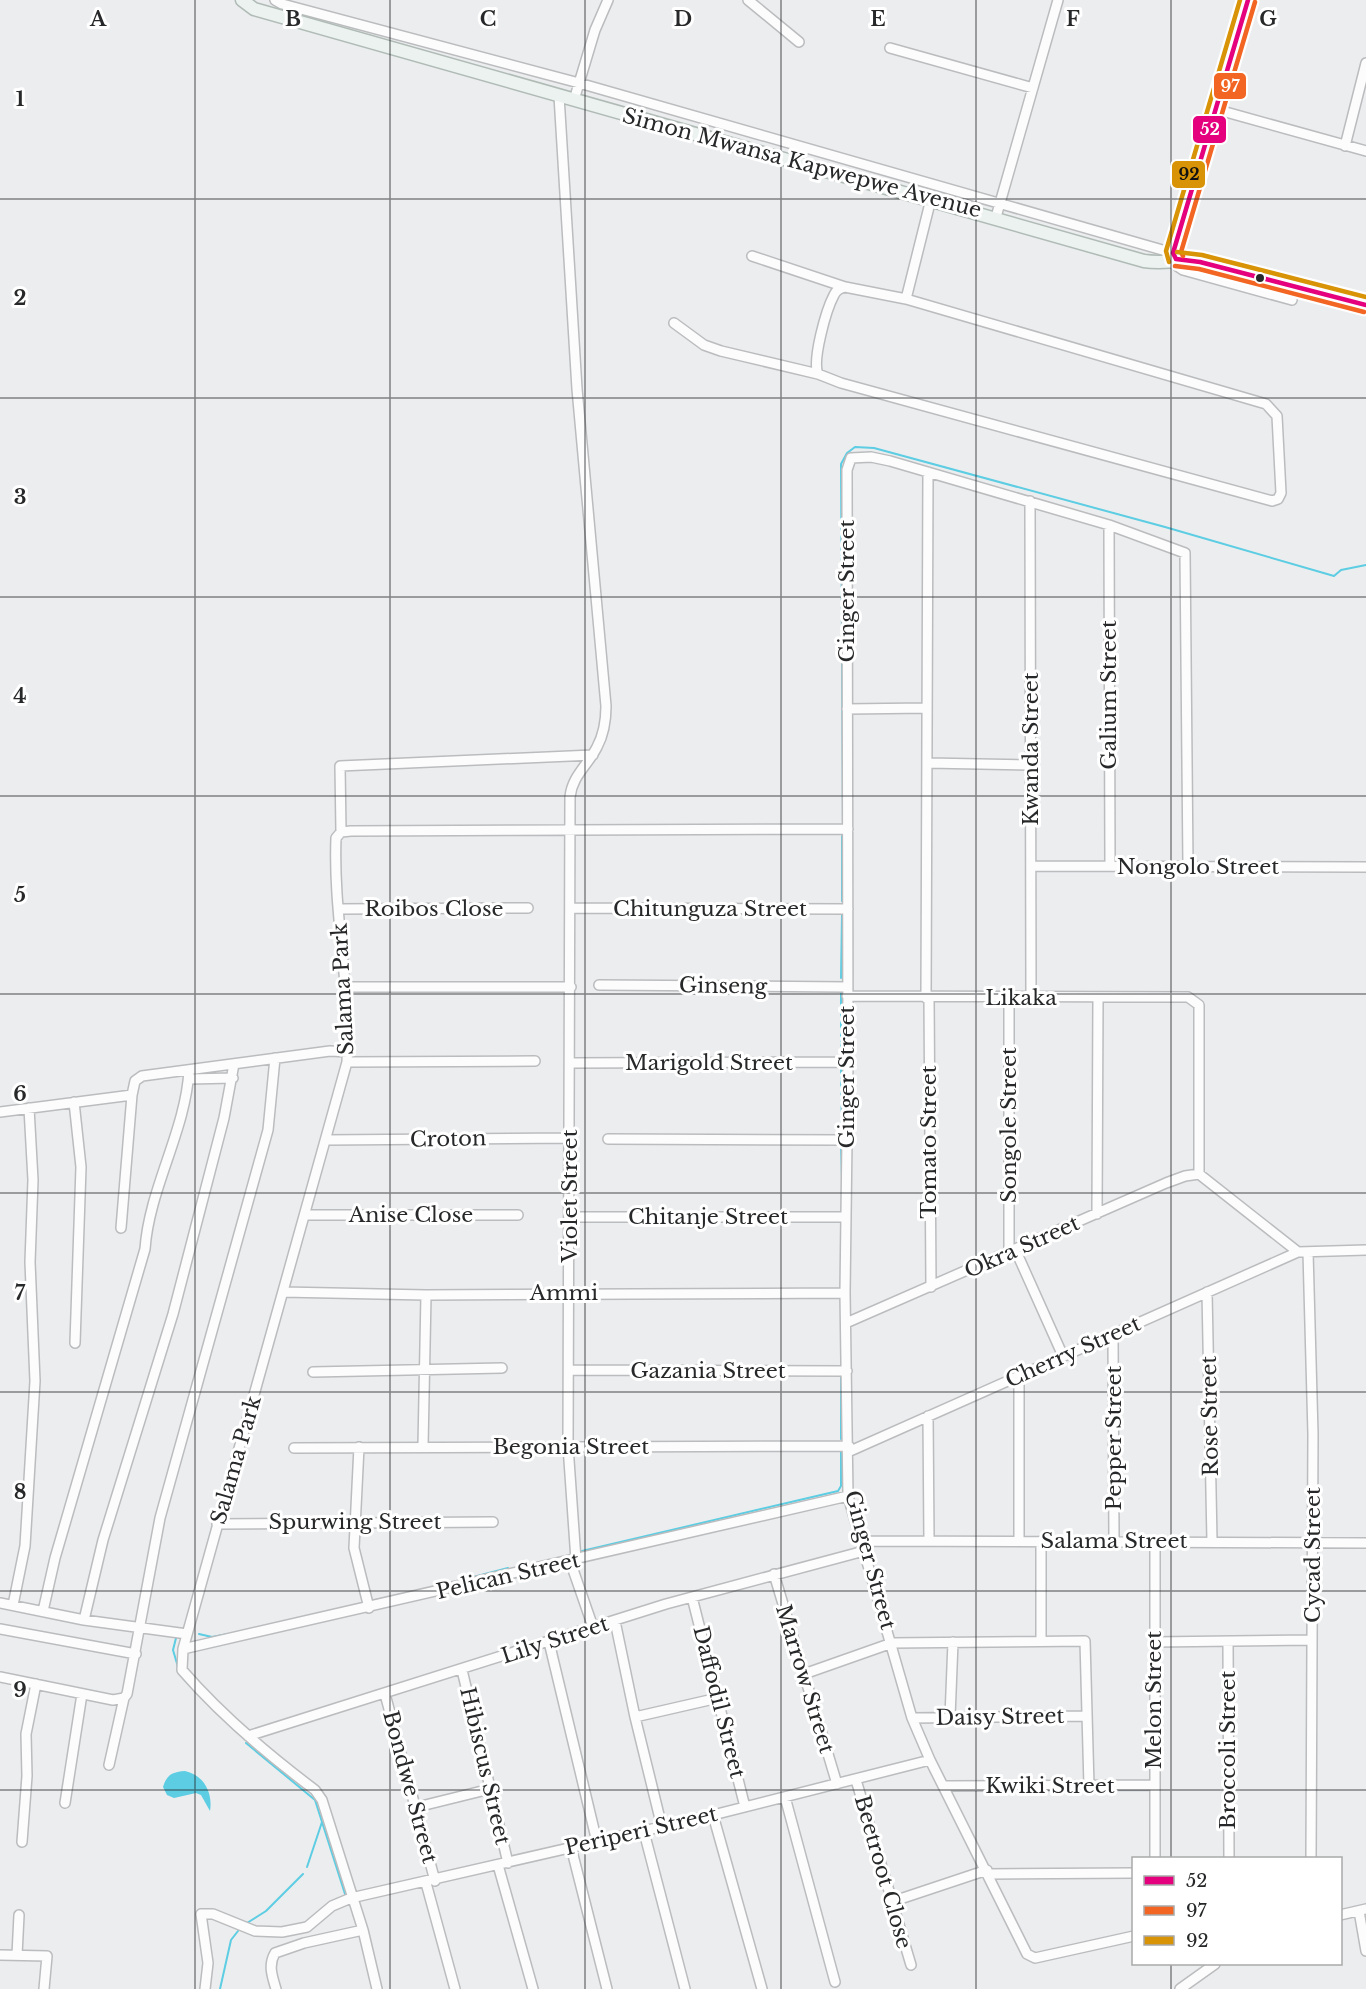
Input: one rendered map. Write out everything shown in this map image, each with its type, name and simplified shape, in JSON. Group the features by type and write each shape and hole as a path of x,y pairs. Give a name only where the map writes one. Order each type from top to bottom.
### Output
{"main road":[{"name":"Simon Mwansa Kapwepwe Avenue","path":"242,0 254,9 363,41 996,217 1144,261 1160,263 1175,256 1366,305"},
{"path":"1175,256 1215,109 1248,0"}],"street":[{"path":"275,0 282,4 579,83 1000,204 1175,256 1177,266 1183,270 1292,300"},
{"path":"574,100 595,30 608,0"},
{"path":"748,0 800,42"},
{"path":"996,217 1058,0"},
{"path":"363,41 367,27"},
{"path":"890,48 1033,88"},
{"path":"1345,146 1366,63"},
{"name":"Violet Street","path":"559,96 574,358 606,706 603,735 593,755 571,786 570,832 571,1293 568,1446 573,1560 593,1627"},
{"path":"1215,109 1366,151"},
{"path":"770,154 775,139"},
{"path":"906,299 931,199"},
{"path":"674,323 704,345 721,351 818,374 1272,501 1278,499 1281,493 1277,416 1266,404 906,299 845,287 752,256"},
{"path":"818,374 815,360 831,303 838,289 845,287"},
{"name":"Ginger Street","path":"1132,1936 1031,1958 1027,1954 930,1760 912,1718 848,1496 845,1293 849,1062 847,992 848,462 851,458 871,457 1030,501 1109,525 1185,553 1188,867"},
{"name":"Tomato Street","path":"928,472 928,998 931,1287"},
{"name":"Kwanda Street","path":"1030,501 1031,997"},
{"name":"Galium Street","path":"1109,525 1110,866"},
{"path":"847,709 927,708"},
{"name":"Salama Park","path":"187,1634 348,1057 346,987 336,844 336,838 341,832 340,766 593,755"},
{"path":"928,763 1031,765"},
{"path":"341,832 848,829"},
{"name":"Nongolo Street","path":"1031,866 1366,867"},
{"name":"Roibos Close","path":"339,909 528,908"},
{"name":"Chitunguza Street","path":"571,908 848,909"},
{"name":"Ginseng","path":"599,985 847,992"},
{"path":"346,987 571,987"},
{"name":"Likaka","path":"847,992 928,998 1188,998 1195,1000 1199,1005 1199,1174"},
{"name":"Songole Street","path":"1009,998 1012,1250"},
{"path":"1097,1214 1098,998"},
{"path":"189,1075 234,1064 330,1051 348,1057 535,1061"},
{"path":"109,1765 136,1654 160,1518 268,1130 275,1058"},
{"name":"Marigold Street","path":"570,1064 849,1062"},
{"path":"84,1620 104,1540 173,1314 233,1078 234,1064"},
{"path":"43,1611 55,1558 145,1249 149,1216 169,1158 189,1075"},
{"path":"121,1228 135,1081 142,1076 189,1075 233,1078"},
{"path":"0,1112 132,1095"},
{"path":"75,1102 81,1167 75,1343"},
{"path":"14,1605 25,1546 34,1381 30,1262 33,1180 29,1108"},
{"name":"Croton","path":"326,1140 570,1138"},
{"path":"608,1139 846,1140"},
{"path":"1199,1174 1303,1252 1366,1250"},
{"name":"Okra Street","path":"846,1323 1166,1183 1199,1174"},
{"name":"Anise Close","path":"305,1215 518,1215"},
{"name":"Chitanje Street","path":"570,1217 846,1217"},
{"path":"1012,1250 1064,1356"},
{"name":"Cherry Street","path":"849,1449 1303,1252"},
{"name":"Cycad Street","path":"1303,1252 1313,1434 1311,1857"},
{"name":"Ammi","path":"283,1292 426,1295 845,1293"},
{"name":"Rose Street","path":"1207,1292 1212,1541"},
{"path":"423,1446 426,1295"},
{"name":"Pepper Street","path":"1113,1334 1114,1541"},
{"path":"313,1372 502,1368"},
{"name":"Gazania Street","path":"570,1370 847,1371"},
{"path":"1019,1376 1019,1541"},
{"path":"928,1416 929,1540"},
{"name":"Begonia Street","path":"294,1448 568,1446 849,1449"},
{"path":"358,1447 356,1557 369,1608"},
{"name":"Pelican Street","path":"183,1649 848,1496"},
{"name":"Spurwing Street","path":"217,1524 493,1522"},
{"name":"Salama Street","path":"863,1546 929,1540 1366,1542"},
{"path":"1041,1541 1041,1641"},
{"name":"Melon Street","path":"1155,1541 1155,1857"},
{"name":"Lily Street","path":"248,1736 593,1627 863,1546"},
{"name":"Marrow Street","path":"774,1574 837,1784"},
{"name":"Daffodil Street","path":"692,1597 745,1807"},
{"path":"0,1603 84,1620 187,1634 183,1649 182,1670 248,1736 315,1790 322,1800 351,1899 363,1930 377,1989"},
{"path":"615,1621 635,1717 662,1827"},
{"path":"0,1629 136,1654"},
{"path":"1155,1642 1312,1640"},
{"path":"804,1674 892,1643 1085,1641 1089,1786"},
{"path":"549,1642 597,1842"},
{"path":"950,1717 953,1642"},
{"name":"Broccoli Street","path":"1228,1642 1229,1857"},
{"name":"Hibiscus Street","path":"462,1670 508,1863"},
{"path":"0,1677 113,1700 124,1698"},
{"path":"22,1842 27,1776 26,1734 36,1684"},
{"path":"65,1803 82,1694"},
{"name":"Bondwe Street","path":"385,1694 455,1989"},
{"path":"635,1717 718,1698"},
{"name":"Daisy Street","path":"912,1718 1087,1716"},
{"name":"Periperi Street","path":"205,1989 208,1963 201,1914 213,1914 255,1931 282,1932 307,1927 332,1906 351,1899 644,1832 930,1760"},
{"name":"Beetroot Close","path":"856,1780 911,1965"},
{"name":"Kwiki Street","path":"945,1786 1154,1785"},
{"path":"413,1808 490,1789"},
{"path":"785,1797 835,1982"},
{"path":"713,1815 762,1989"},
{"path":"644,1832 685,1989"},
{"path":"571,1847 607,1989"},
{"path":"498,1865 533,1989"},
{"path":"891,1902 988,1872 1132,1873"},
{"path":"1342,1915 1362,1910 1366,1951"},
{"path":"17,1955 19,1915"},
{"path":"276,1989 270,1960 275,1953 304,1943 363,1930"},
{"path":"0,1955 48,1956 44,1989"},
{"path":"1180,1989 1214,1965"}],"water":[{"path":"185,1771 197,1776 206,1786 211,1804 210,1811 201,1795 196,1793 174,1798 167,1795 163,1787 166,1779 174,1773"}],"waterway":[{"path":"843,823 841,464 847,453 855,447 874,448 1165,527 1334,576 1341,570 1366,565"},
{"path":"842,836 842,901"},
{"path":"841,978 842,915"},
{"path":"841,991 841,1055"},
{"path":"841,1069 842,1134"},
{"path":"841,1145 842,1178"},
{"path":"841,1339 841,1363"},
{"path":"841,1375 841,1439"},
{"path":"582,1551 838,1491 841,1486 841,1452"},
{"path":"439,1586 508,1568"},
{"path":"199,1634 212,1637 228,1634"},
{"path":"176,1638 173,1650 178,1667"},
{"path":"183,1678 210,1706"},
{"path":"216,1712 238,1733"},
{"path":"246,1743 315,1800 345,1894"},
{"path":"307,1867 322,1822"},
{"path":"247,1923 266,1911 303,1874"},
{"path":"220,1989 231,1940 238,1931"}],"transit line":[{"name":"92","path":"1169,262 1166,251 1240,0"},
{"name":"52","path":"1176,259 1173,253 1248,0"},
{"name":"97","path":"1183,256 1181,252 1255,2"},
{"name":"92","path":"1177,252 1202,255 1366,297"},
{"name":"52","path":"1176,259 1200,262 1366,305"},
{"name":"97","path":"1175,266 1199,269 1364,312"}]}
